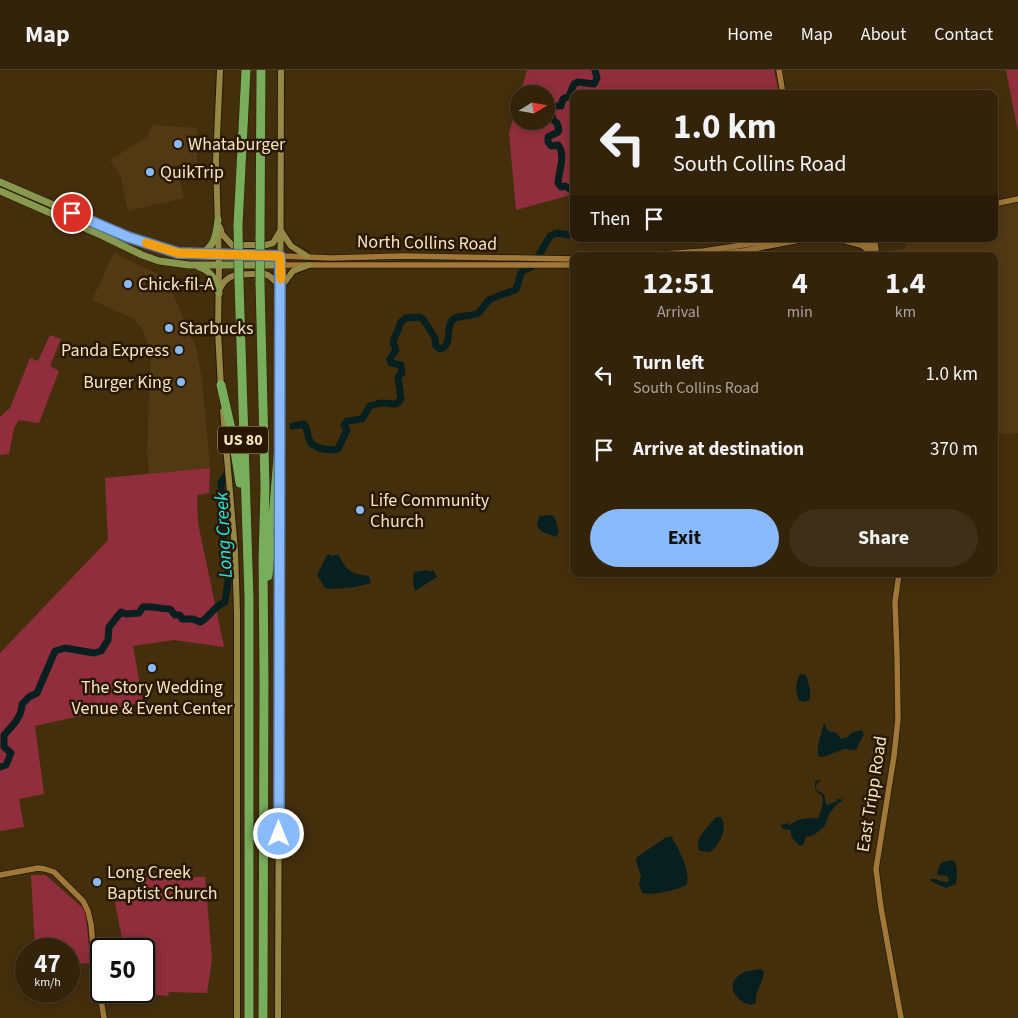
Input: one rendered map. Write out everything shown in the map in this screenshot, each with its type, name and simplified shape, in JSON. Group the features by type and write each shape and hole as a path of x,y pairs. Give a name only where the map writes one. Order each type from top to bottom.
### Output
{"highway":[{"name":"US 80","path":"246,70 238,225 249,598 249,1018"},
{"name":"US 80","path":"262,70 260,283 265,487 263,1018"},
{"path":"221,385 236,456 249,598"},
{"path":"264,598 268,573 280,434"}],"main road":[{"path":"220,70 216,132 221,385 229,466 237,612 237,1018"},
{"path":"278,1018 281,70"},
{"path":"0,182 152,246 178,253 280,256"},
{"path":"0,191 103,236 142,256 173,264 280,265"},
{"path":"218,220 222,234 232,245 266,245 273,243 280,230"},
{"path":"200,254 208,250 215,239 218,220"},
{"path":"103,236 107,228"},
{"path":"280,230 291,246 307,256"},
{"path":"189,265 203,268 212,274 217,283 219,293"},
{"path":"281,288 293,271 309,265"},
{"path":"219,293 223,283 229,277 236,274 265,274 274,279 281,288"}],"street":[{"path":"779,70 782,90"},
{"path":"998,203 1018,199"},
{"path":"768,244 773,242"},
{"path":"723,252 783,242"},
{"path":"854,242 872,252"},
{"path":"866,242 876,249"},
{"path":"875,242 877,252"},
{"path":"703,252 731,250"},
{"name":"North Collins Road","path":"280,256 551,259 570,264"},
{"path":"437,265 438,257"},
{"name":"North Collins Road","path":"280,265 539,266 570,260"},
{"name":"East Tripp Road","path":"898,577 895,602 898,718 894,756 876,869 881,908 901,1018"},
{"path":"0,875 38,868 45,869 54,872 83,901 88,910 104,1018"}],"shaded area":[{"path":"527,70 774,70 778,90 570,90 570,195 516,210 510,130 555,130 555,85 523,85"},
{"path":"1006,70 1018,70 1018,132"},
{"path":"152,125 197,128 197,165 175,165 184,198 128,211 121,177 110,160 145,138 150,132"},
{"path":"1018,203 1018,433 998,434 998,252 883,252 906,248 905,242 998,242 998,207"},
{"path":"114,253 164,277 178,305 196,347 202,379 210,468 149,474 147,454 151,350 142,329 134,319 92,300"},
{"path":"50,335 61,339 50,366 59,371 39,423 19,420 14,428 9,454 0,455 0,417 10,408 30,358 38,361"},
{"path":"210,468 209,493 197,495 198,523 224,647 174,640 133,646 143,702 35,726 44,794 19,799 24,827 0,831 0,653 108,540 105,478"},
{"path":"31,875 44,875 85,910 90,963 80,964 80,938 34,938"},
{"path":"145,877 205,877 212,959 207,993 169,992 168,996 155,995 155,938 122,938 115,902 145,896"}],"water":[{"path":"552,515 555,518 559,532 556,537 544,532 537,525 540,516"},
{"path":"330,554 332,556 338,554 350,571 369,576 371,583 355,587 325,588 317,575 327,555"},
{"path":"428,570 430,572 433,570 437,577 415,591 413,583 414,572"},
{"path":"800,674 806,675 810,689 810,699 805,702 800,701 796,691"},
{"path":"824,723 828,731 837,733 841,739 853,732 862,730 864,735 857,749 844,749 819,757 818,745"},
{"path":"821,781 817,783 816,788 824,794 826,804 837,801 837,798 841,800 843,797 842,801 829,814 825,826 814,835 806,837 803,845 800,846 792,838 790,830 783,829 780,825 788,822 788,825 790,825 800,820 818,818 823,800 822,795 819,794 815,788 815,782"},
{"path":"716,817 721,817 723,822 722,836 710,852 700,851 698,842"},
{"path":"671,836 685,865 688,878 687,884 665,892 642,893 639,884 641,876 636,861 637,857"},
{"path":"951,860 955,861 957,871 956,884 946,888 930,881 933,879 948,882 947,876 938,875 937,872 941,863"},
{"path":"761,969 764,972 756,1003 746,1004 735,994 733,989 734,980 743,973"}],"waterway":[{"name":"Long Creek","path":"572,90 574,84 578,82 594,84 597,78 595,70"},
{"name":"Long Creek","path":"570,94 563,99 561,106 553,106 551,111 553,120 557,123 559,130 548,137 548,142 551,146 558,145 562,153 558,183 561,187 565,186 570,189"},
{"name":"Long Creek","path":"293,426 304,424 309,439 317,447 330,450 338,449 347,430 344,425 347,421 362,419 370,406 381,403 395,404 401,399 398,377 402,373 401,365 391,363 390,359 396,350 393,342 401,322 406,318 419,317 423,319 435,338 436,346 440,349 444,347 453,319 476,314 489,300 515,290 521,273 532,267 550,236 557,233 570,235"},
{"name":"Long Creek","path":"0,767 6,765 11,753 4,747 4,735 18,717 22,704 29,697 37,693 55,651 65,648 94,653 101,651 108,640 109,627 121,612 126,614 139,613 143,607 170,609 175,615 180,615 182,619 193,619 200,622 225,602 229,574 226,566 227,552 223,540 221,483 225,476"}],"slow traffic":[{"path":"146,243 178,253 280,256 281,279"}],"place":[{"name":"Whataburger","path":"178,144"},
{"name":"QuikTrip","path":"150,172"},
{"name":"Chick-fil-A","path":"128,284"},
{"name":"Starbucks","path":"169,328"},
{"name":"Panda Express","path":"179,350"},
{"name":"Burger King","path":"181,382"},
{"name":"Life Community Church","path":"360,510"},
{"name":"The Story Wedding Venue & Event Center","path":"152,668"},
{"name":"Long Creek Baptist Church","path":"97,882"}],"route":[{"path":"72,213 128,237 178,253 280,256 279,834"}]}
